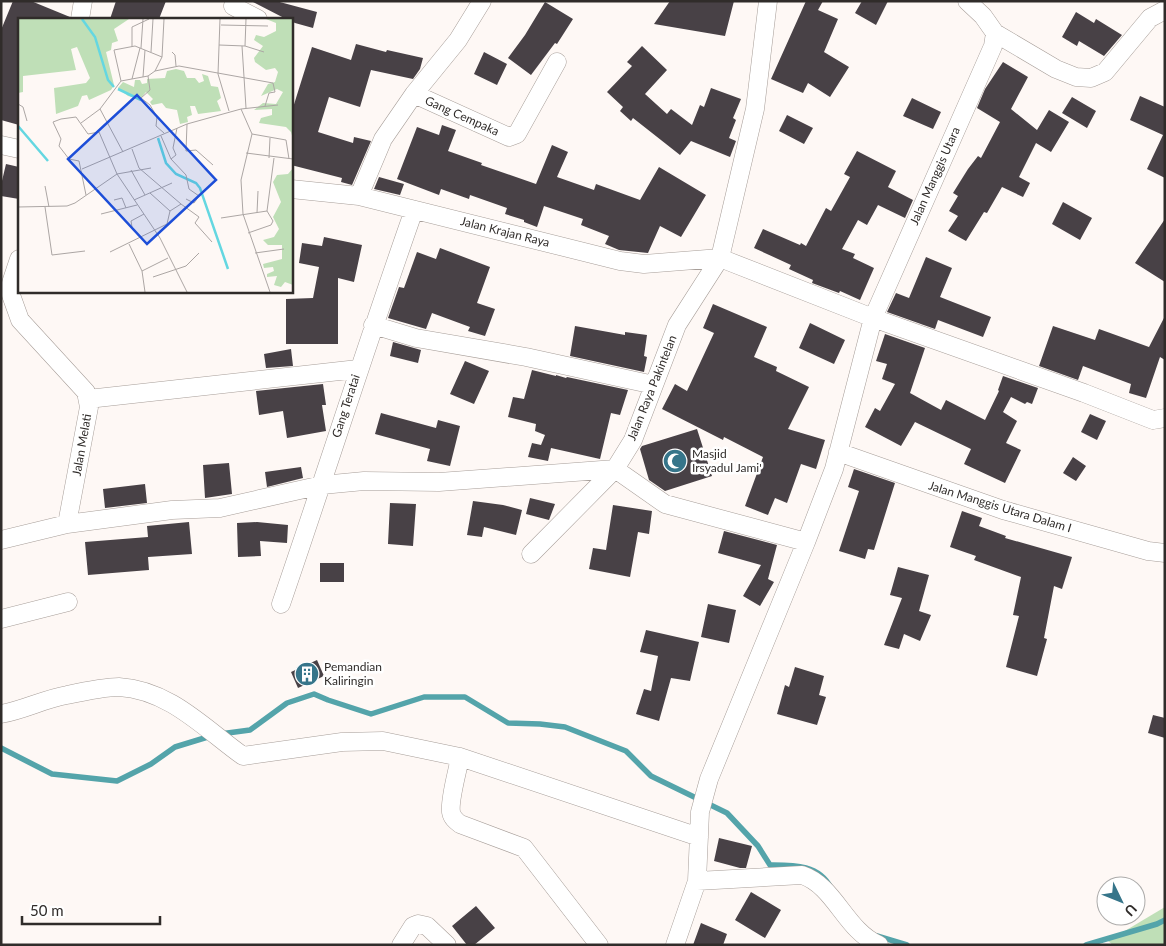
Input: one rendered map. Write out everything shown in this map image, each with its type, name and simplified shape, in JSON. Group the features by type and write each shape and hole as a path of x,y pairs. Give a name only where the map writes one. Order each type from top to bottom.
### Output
{"street":[{"path":"80,18 83,1"},
{"name":"Gang Cempaka","path":"359,196 383,139 414,94 458,40 482,1"},
{"name":"Jalan Raya Pakintelan","path":"532,554 615,469 633,440 677,325 720,258 755,109 768,1"},
{"path":"967,1 983,16 995,33 1056,69 1076,77 1091,78 1105,72 1150,18 1165,10"},
{"path":"233,6 256,18"},
{"name":"Jalan Manggis Utara","path":"675,945 697,881 700,812 709,779 834,469 873,318 993,46 995,33"},
{"name":"Gang Cempaka","path":"414,94 509,137 513,137 517,134 557,62"},
{"path":"1,145 18,148"},
{"name":"Jalan Krajan Raya","path":"292,189 359,196 620,261 644,264 720,258"},
{"name":"Gang Teratai","path":"281,604 322,485 358,369 414,210"},
{"path":"720,258 873,318 1084,393 1153,420 1165,418"},
{"name":"Jalan Melati","path":"18,262 11,283 11,296 20,320 86,392 88,399 89,407 67,524"},
{"path":"373,325 416,338 526,357 654,385"},
{"path":"88,399 358,369"},
{"name":"Jalan Manggis Utara Dalam I","path":"838,452 1003,510 1148,551 1165,553"},
{"path":"1,540 67,524 172,510 220,508 322,485 364,481 439,482 615,469 666,504 806,542"},
{"path":"1,619 68,602"},
{"path":"1,714 15,712 65,695 119,687 151,692 177,707 244,756 342,742 383,741 460,757 699,837"},
{"path":"460,757 452,797 451,812 454,819 460,824 524,848 599,945"},
{"path":"697,881 802,875 811,878 820,884 851,924 870,941 879,945"},
{"path":"401,945 413,926 423,924 447,945"}],"green space":[{"path":"1165,907 1165,945 1113,945 1108,941 1133,926 1146,926 1146,918"}],"building":[{"path":"13,1 31,1 70,17 18,18 18,125 1,120 1,30"},
{"path":"116,1 166,1 159,18 110,18"},
{"path":"251,1 276,1 317,12 313,28 295,23 292,22 292,18 284,18"},
{"path":"670,1 734,1 725,36 654,24"},
{"path":"806,1 823,1 818,10 838,19 824,52 849,67 830,97 808,83 803,93 771,79"},
{"path":"862,1 888,1 876,25 855,13"},
{"path":"545,2 573,19 557,44 555,43 531,75 508,58 525,35"},
{"path":"1076,12 1094,23 1096,19 1122,35 1104,56 1079,41 1077,46 1062,37"},
{"path":"356,44 386,52 387,50 423,58 420,69 413,79 371,70 360,107 329,97 318,132 353,143 354,137 371,141 352,185 341,182 342,178 292,165 292,111 312,47 351,60"},
{"path":"642,46 667,70 645,94 667,114 671,109 692,125 700,105 704,107 711,88 741,99 733,118 736,120 729,138 736,141 730,157 691,141 680,155 633,118 631,121 620,111 623,107 607,92 632,66 627,62"},
{"path":"484,52 507,64 497,85 474,74"},
{"path":"1003,62 1028,77 1011,109 1037,130 1049,110 1069,122 1051,152 1036,143 1019,177 1030,183 1023,197 1002,187 987,213 984,212 966,241 948,231 958,216 949,211 958,196 953,193 978,156 981,158 1000,122 977,108 985,89"},
{"path":"1140,96 1165,107 1165,178 1147,169 1163,135 1130,120"},
{"path":"1072,97 1096,111 1087,128 1062,113"},
{"path":"912,98 941,112 933,129 903,116"},
{"path":"787,115 813,128 804,144 779,131"},
{"path":"442,125 456,130 448,151 482,163 481,165 536,184 552,145 568,152 557,177 594,190 596,184 640,200 659,167 706,195 681,237 660,226 648,253 619,250 605,244 609,236 581,225 583,219 544,206 537,227 524,222 524,220 505,214 507,208 470,195 469,199 441,189 439,195 397,179 417,127 439,135"},
{"path":"857,151 896,171 888,187 913,200 905,218 878,205 867,225 858,220 842,249 855,254 853,258 874,268 860,300 840,291 839,293 812,283 813,280 789,269 791,265 754,248 763,229 806,246 826,208 831,211 850,177 844,174"},
{"path":"6,164 18,167 18,199 1,196 1,185"},
{"path":"379,177 404,184 400,195 374,189"},
{"path":"1063,202 1092,218 1080,240 1052,224"},
{"path":"1165,219 1165,282 1135,263"},
{"path":"324,237 362,245 354,282 338,278 338,344 286,344 286,299 313,298 319,267 299,263 302,243 322,246"},
{"path":"440,248 490,267 477,303 495,309 485,336 468,331 470,327 432,313 426,329 388,318 399,287 404,288 417,252 436,259"},
{"path":"926,257 952,268 940,297 991,317 983,337 938,320 935,329 887,312 896,293 909,298"},
{"path":"713,304 767,327 754,357 777,367 776,371 809,387 788,429 825,440 816,469 801,464 787,503 775,498 768,515 745,506 763,457 724,437 723,440 662,409 675,384 687,391 714,333 703,328"},
{"path":"1165,316 1165,360 1160,357 1146,398 1129,393 1131,384 1083,366 1078,380 1039,366 1053,326 1095,340 1099,329 1149,347"},
{"path":"810,323 845,340 834,364 799,348"},
{"path":"575,326 625,335 625,332 647,335 644,356 647,357 644,372 570,356"},
{"path":"885,334 925,348 910,393 941,410 946,400 985,420 999,391 1003,376 1038,388 1032,404 1027,402 1025,404 1011,397 1003,412 1017,421 1006,443 1021,450 1005,483 964,464 971,449 915,422 901,446 865,427 875,408 880,411 895,384 882,379 887,364 876,361"},
{"path":"393,342 421,350 418,363 390,356"},
{"path":"291,349 293,366 266,368 264,354"},
{"path":"465,361 489,371 474,404 450,394"},
{"path":"532,370 628,390 620,415 611,413 600,459 551,448 548,461 528,457 532,443 541,445 545,435 535,431 536,424 508,417 513,397 524,399"},
{"path":"323,384 326,405 322,405 326,431 287,438 283,411 259,415 256,391"},
{"path":"381,413 436,428 438,420 460,426 450,466 427,461 430,449 375,434"},
{"path":"1090,414 1106,421 1097,440 1081,432"},
{"name":"Masjid Irsyadul Jami'","path":"697,429 712,476 665,491 649,480 640,449 642,446"},
{"path":"1073,457 1086,466 1076,481 1063,473"},
{"path":"229,463 232,494 205,498 203,465"},
{"path":"301,467 303,478 267,487 265,472"},
{"path":"854,469 895,483 874,550 868,549 865,559 839,551 859,491 848,487"},
{"path":"145,484 147,503 105,508 103,489"},
{"path":"530,498 555,504 549,520 526,514"},
{"path":"473,501 522,510 516,535 484,527 482,537 467,535"},
{"path":"390,503 416,504 413,546 388,544"},
{"path":"613,505 652,511 649,534 638,532 630,577 589,569 593,548 606,550"},
{"path":"962,511 982,518 979,526 1006,536 1005,538 1072,557 1062,589 1054,586 1044,638 1047,639 1037,676 1006,667 1019,616 1013,615 1021,577 974,560 976,556 950,547"},
{"path":"189,522 192,554 148,557 149,570 88,575 85,542 148,537 147,526"},
{"path":"257,522 288,525 287,543 260,541 261,556 238,557 237,523"},
{"path":"724,531 777,545 768,579 774,582 760,606 743,596 761,565 718,553"},
{"path":"320,563 344,563 344,582 320,582"},
{"path":"898,567 929,575 919,611 931,615 920,641 904,634 899,649 884,645 902,598 890,595"},
{"path":"708,604 736,610 729,643 701,637"},
{"path":"646,630 699,642 690,681 671,678 659,721 636,714 644,689 651,691 658,656 640,652"},
{"name":"Pemandian Kaliringin","path":"317,660 324,676 298,688 291,672"},
{"path":"795,667 824,676 819,695 826,697 817,725 777,714 785,685 789,687"},
{"path":"1153,715 1165,718 1165,738 1148,733"},
{"path":"719,838 752,846 746,868 714,861"},
{"path":"751,892 781,910 765,938 735,920"},
{"path":"476,906 495,928 474,945 467,945 452,926"},
{"path":"701,923 727,934 723,945 693,945"}],"waterway":[{"path":"220,734 250,730 287,703 314,694 371,714 424,697 465,697 508,723 565,727 626,751 651,776 727,813 758,846 770,865 788,865 812,870 820,874 831,888"},
{"path":"1,748 52,774 117,781 151,764 175,747 211,736"},
{"path":"1086,945 1165,920"},
{"path":"877,936 907,945"}],"place":[{"name":"Masjid Irsyadul Jami'","path":"675,461"},
{"name":"Pemandian Kaliringin","path":"307,674"}]}
